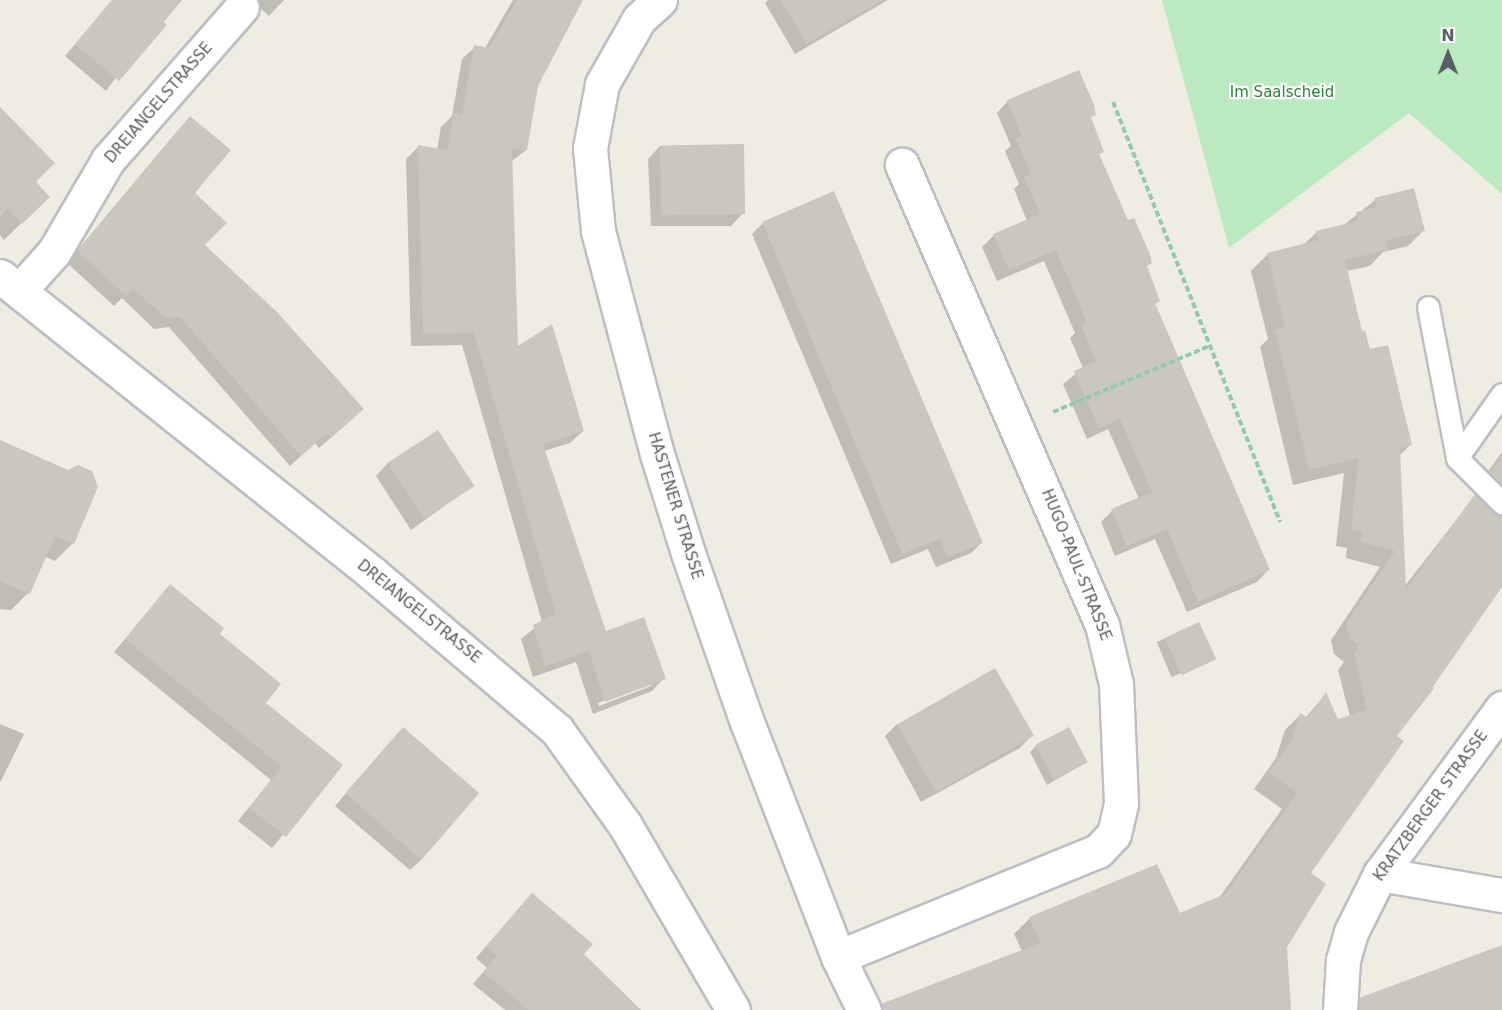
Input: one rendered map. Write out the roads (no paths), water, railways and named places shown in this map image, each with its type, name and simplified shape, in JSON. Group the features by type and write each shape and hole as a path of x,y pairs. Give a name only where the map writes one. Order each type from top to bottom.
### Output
{"street":[{"name":"HASTENER STRASSE","path":"660,0 639,19 602,84 590,148 598,231 657,454 688,553 747,722 838,957 864,1010"},
{"name":"DREIANGELSTRASSE","path":"242,7 108,160 54,252 10,284 373,574 556,730 625,825 733,1010"},
{"name":"HUGO-PAUL-STRASSE","path":"838,957 1071,864 1098,851 1114,834 1121,803 1112,656 1052,503 1016,427 902,165"},
{"name":"KRATZBERGER STRASSE","path":"1340,1010 1342,960 1351,932 1380,874 1502,708"},
{"path":"1380,874 1502,895"}],"lane":[{"path":"1428,307 1457,458 1502,503"},
{"path":"1457,458 1502,394"}],"park label":[{"name":"Im Saalscheid","path":"1282,93"}]}
